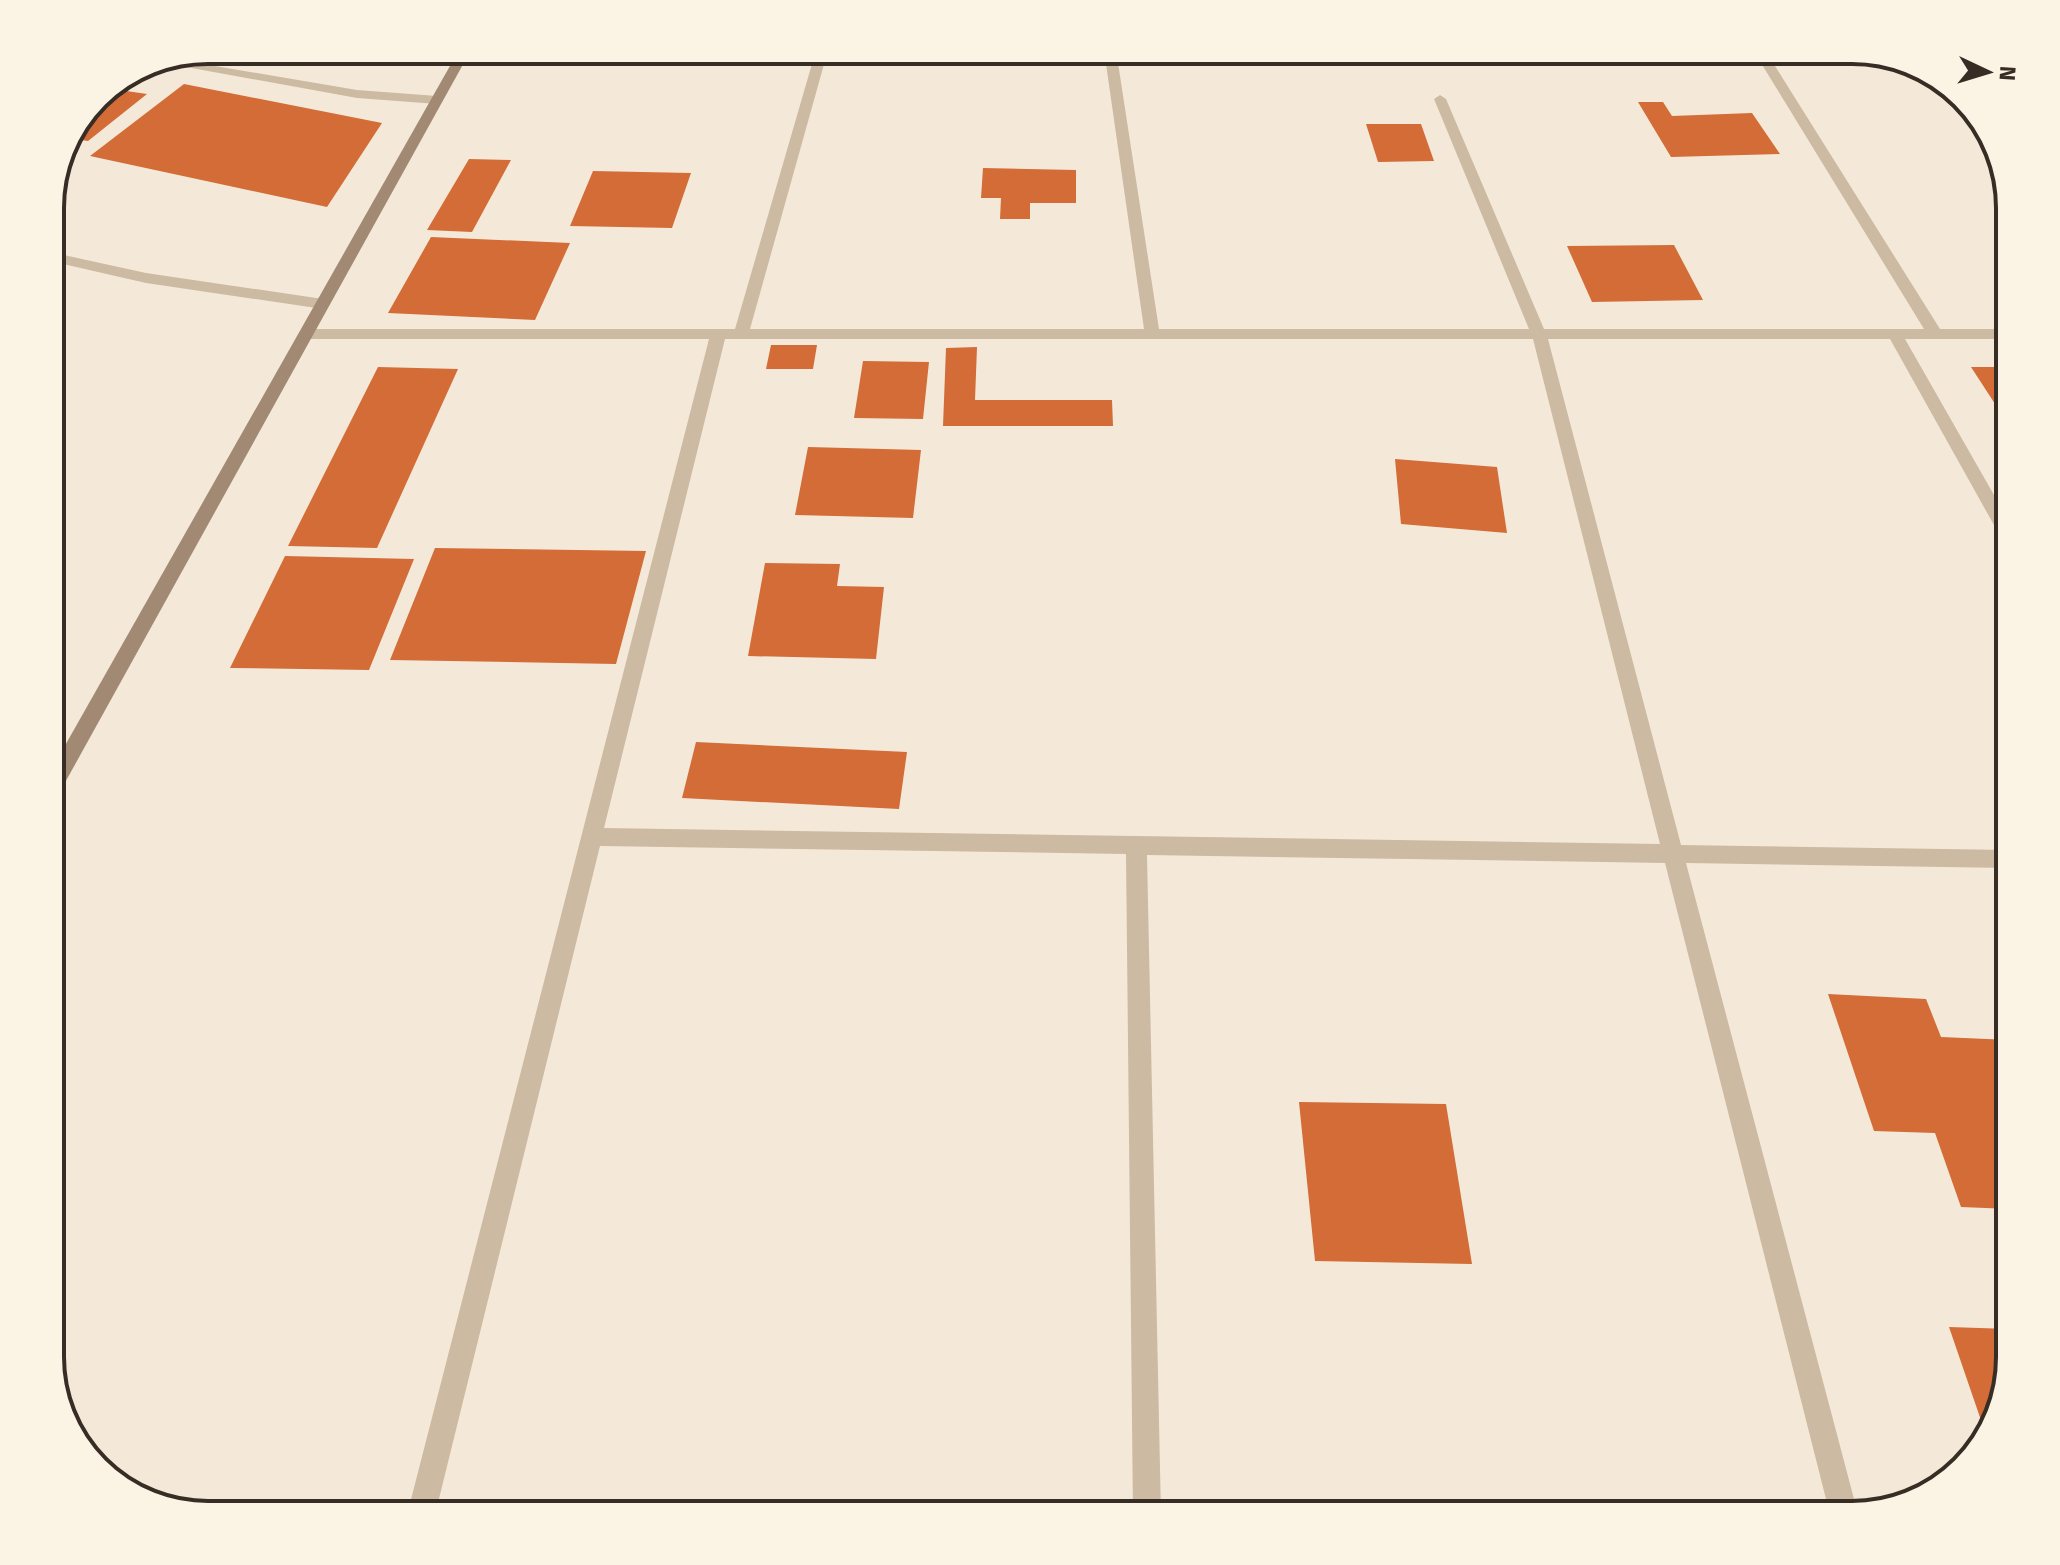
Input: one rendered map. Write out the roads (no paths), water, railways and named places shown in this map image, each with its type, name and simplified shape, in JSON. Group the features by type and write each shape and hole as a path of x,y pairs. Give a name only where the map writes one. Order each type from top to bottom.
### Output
{"street":[{"path":"64,766 457,64"},
{"path":"741,334 818,64"},
{"path":"1112,64 1152,334"},
{"path":"1768,64 1935,334"},
{"path":"189,65 357,94 437,100"},
{"path":"1440,99 1539,334 1840,1501"},
{"path":"64,259 146,278 323,304"},
{"path":"306,334 1996,334"},
{"path":"1895,334 1996,513"},
{"path":"425,1501 718,335"},
{"path":"591,837 1996,859"},
{"path":"1136,845 1147,1501"}]}
